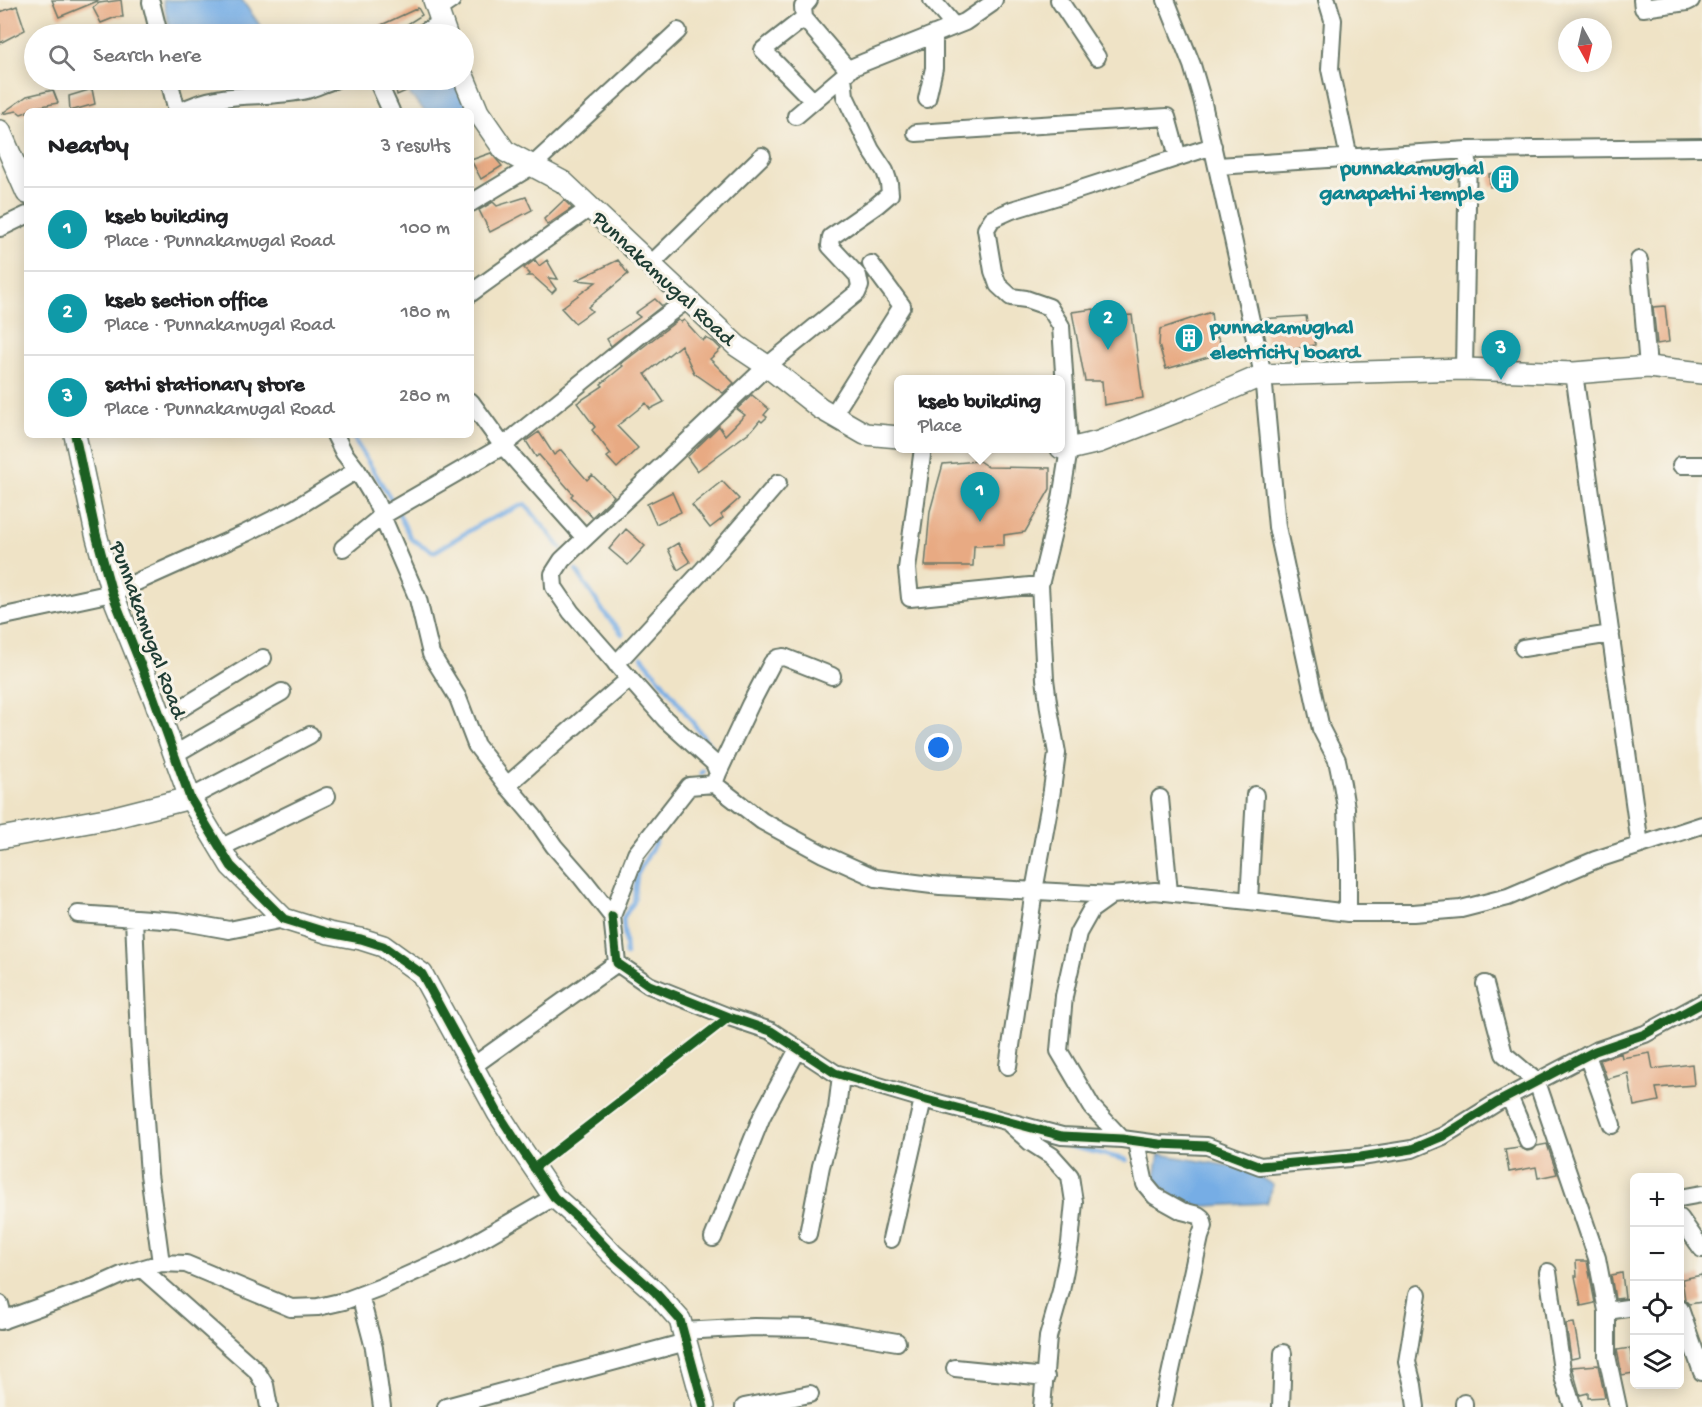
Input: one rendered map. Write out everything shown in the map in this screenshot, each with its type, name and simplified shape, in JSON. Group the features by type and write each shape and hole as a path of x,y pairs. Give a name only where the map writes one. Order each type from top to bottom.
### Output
{"street":[{"path":"809,0 803,7 804,18 846,73 845,96 871,150 885,171 889,183 890,194 831,237 830,246 858,276 860,286 857,292 767,366 561,560 554,574 554,586 571,612 664,719 714,763 716,778 762,821 823,854 876,878 940,886 1112,895 1169,892 1249,900 1348,914 1413,913 1461,909 1508,897 1586,864 1702,825"},
{"path":"932,0 954,26"},
{"path":"796,116 846,73 865,62 965,22 994,0"},
{"path":"1059,0 1097,57"},
{"path":"1166,0 1192,65 1202,99 1263,375 1277,527 1322,729 1337,760 1346,808 1348,914"},
{"path":"1327,0 1333,20 1330,69 1349,158"},
{"path":"1642,0 1643,8 1691,0"},
{"path":"151,2 156,24"},
{"path":"431,24 442,13"},
{"path":"804,18 763,50 813,101"},
{"path":"474,201 532,166 678,31"},
{"path":"927,99 934,68 934,34"},
{"path":"172,90 176,108"},
{"path":"187,108 195,103 307,90"},
{"path":"382,90 390,108"},
{"name":"Punnakamugal Road","path":"469,90 478,112 505,152 563,182 737,346 767,366 820,408 865,434 894,437"},
{"path":"916,133 1167,117 1178,157"},
{"path":"0,131 20,159 24,178"},
{"path":"1063,375 1061,326 1049,307 1026,299 1011,297 998,285 993,271 986,229 992,219 1012,210 1213,146"},
{"path":"1218,166 1468,150 1702,147"},
{"path":"1464,369 1468,150"},
{"path":"651,264 762,156"},
{"path":"474,291 591,207"},
{"path":"0,228 24,216"},
{"path":"1640,260 1648,367"},
{"path":"833,415 902,306 871,264"},
{"path":"343,548 382,516 503,446 687,300"},
{"path":"1065,448 1099,442 1263,375 1464,369 1574,373 1648,367 1702,373"},
{"path":"1574,373 1640,845"},
{"path":"474,406 503,446 585,538"},
{"name":"Punnakamugal Road","path":"76,438 96,534 112,593 190,798 231,866 284,919"},
{"path":"336,438 375,500 418,599 430,654 458,698 476,745 534,817 554,846 612,916"},
{"path":"922,453 907,570 910,598 1040,585"},
{"path":"1008,1066 1057,753 1046,680 1040,585 1061,499 1065,453"},
{"path":"1681,465 1702,465"},
{"path":"0,617 112,593 294,510 357,471"},
{"path":"616,664 703,570 777,483"},
{"path":"1523,648 1611,634"},
{"path":"617,963 612,916 636,854 689,786 716,778 772,663 784,657 832,676"},
{"path":"162,720 263,658"},
{"path":"508,787 513,780 629,679"},
{"path":"175,754 282,692"},
{"path":"0,838 111,818 190,798 309,735"},
{"path":"1249,900 1255,795"},
{"path":"220,848 327,796"},
{"path":"1160,798 1169,892"},
{"path":"1112,895 1091,910 1078,933 1064,996 1059,1051 1092,1107 1129,1140 1145,1184 1155,1196 1202,1218 1204,1226 1163,1407"},
{"path":"78,914 178,921 229,930 284,919 383,946 415,968 422,974 498,1113 554,1197 655,1292 680,1320 704,1407"},
{"path":"134,918 139,1039 148,1163 161,1263"},
{"path":"617,963 650,985 729,1017 771,1031 841,1076 1062,1136 1208,1146 1260,1167 1361,1157 1412,1149 1443,1136 1509,1096 1587,1055 1645,1034 1702,1003"},
{"path":"473,1066 617,963"},
{"path":"1485,984 1504,1054 1537,1082 1597,1258 1607,1311 1607,1356 1618,1407"},
{"path":"714,1238 762,1116 798,1049"},
{"path":"1587,1055 1612,1125"},
{"path":"808,1234 821,1166 837,1109 841,1076"},
{"path":"1509,1096 1528,1141"},
{"path":"891,1239 923,1100"},
{"path":"1007,1121 1030,1142 1052,1156 1070,1176 1074,1202 1070,1243 1061,1291 1048,1337 1042,1407"},
{"path":"1684,1197 1702,1194"},
{"path":"1,1315 161,1263 186,1264 291,1308 318,1307 360,1295 459,1252 554,1197"},
{"path":"1684,1224 1702,1249"},
{"path":"142,1269 256,1370 265,1385 269,1407"},
{"path":"1548,1272 1563,1377 1573,1407"},
{"path":"1416,1407 1407,1362 1418,1294"},
{"path":"360,1295 374,1348 382,1407"},
{"path":"1607,1311 1630,1308"},
{"path":"1684,1320 1702,1372"},
{"path":"446,1407 685,1336 754,1328 813,1328 897,1342"},
{"path":"1281,1407 1283,1353"},
{"path":"955,1368 1046,1377"},
{"path":"744,1407 810,1394"}],"water":[{"path":"163,0 242,0 259,24 169,24"},
{"path":"411,90 459,90 469,108 422,108 410,95"},
{"path":"1159,1154 1247,1169 1273,1185 1267,1203 1185,1207 1155,1180"}],"building":[{"path":"52,0 100,0 59,17"},
{"path":"121,0 123,17 116,17 101,23 93,8 99,3"},
{"path":"17,6 24,31 0,43 0,12"},
{"path":"418,8 422,15 408,24 384,24"},
{"path":"53,90 58,103 24,108 24,113 21,114 17,111 1,114 27,96"},
{"path":"92,90 95,104 70,108 69,96"},
{"path":"396,90 408,90 397,95"},
{"path":"491,153 502,166 481,179 474,166 474,159"},
{"name":"punnakamughal ganapathi temple","path":"1508,171 1510,185 1490,187 1489,174"},
{"path":"526,197 532,210 490,232 479,210 493,202 497,206"},
{"path":"564,200 572,208 547,225 544,219"},
{"path":"535,260 539,266 547,260 558,279 548,278 556,289 552,293 533,276 527,276 530,274 524,268"},
{"path":"618,260 628,274 588,307 592,311 575,323 561,308 596,282 577,280"},
{"path":"655,299 662,306 611,346 607,339 640,317 635,313"},
{"path":"1665,306 1669,342 1657,344 1653,307"},
{"path":"1094,309 1095,318 1132,315 1143,398 1104,405 1102,381 1085,381 1072,312"},
{"name":"punnakamughal electricity board","path":"1211,312 1213,330 1226,352 1166,369 1159,345 1160,329"},
{"path":"1306,316 1308,329 1314,331 1315,345 1295,349 1268,350 1261,319"},
{"path":"678,320 681,322 684,320 703,341 705,338 714,342 721,349 710,359 734,383 723,393 694,373 681,345 645,374 664,402 650,409 646,403 617,426 638,448 617,468 607,457 611,454 592,430 595,427 577,403 603,386 601,384 623,366 621,364"},
{"path":"752,395 769,409 764,415 767,417 762,422 760,420 752,430 697,471 687,457 719,426 725,435 745,415 737,409"},
{"path":"539,432 554,455 561,450 587,480 592,475 614,496 592,517 571,496 573,494 539,455 536,457 526,441"},
{"path":"979,461 988,467 1050,468 1050,489 1025,532 1004,535 1004,545 974,546 973,566 925,566 930,511 943,464"},
{"path":"722,481 739,499 721,515 723,518 710,528 692,505"},
{"path":"672,492 681,512 656,524 647,504"},
{"path":"626,529 645,546 628,565 609,549"},
{"path":"678,543 690,562 678,570 668,549"},
{"path":"1621,1053 1622,1058 1650,1053 1653,1069 1692,1064 1694,1085 1656,1088 1659,1101 1634,1106 1628,1073 1607,1079 1600,1060"},
{"path":"1547,1144 1557,1174 1538,1178 1536,1167 1509,1172 1505,1149 1519,1147 1527,1151"},
{"path":"1576,1261 1587,1261 1595,1303 1581,1306 1575,1276 1577,1276"},
{"path":"1622,1273 1625,1298 1615,1299 1611,1275"},
{"path":"1702,1275 1702,1302 1689,1304 1685,1300 1684,1279"},
{"path":"1574,1323 1580,1357 1571,1359 1566,1324"},
{"path":"1630,1348 1630,1374 1622,1375 1617,1350"},
{"path":"1598,1365 1605,1397 1588,1398 1588,1393 1580,1395 1572,1367"}],"waterway":[{"path":"354,438 394,504"},
{"path":"398,512 411,539 434,552 484,522 525,504 561,548"},
{"path":"576,570 603,611 622,634"},
{"path":"642,657 714,751"},
{"path":"626,955 623,918 634,902 637,875 656,841"},
{"path":"1036,1138 1127,1160"}],"cycle path":[{"path":"76,438 96,534 112,593 154,698 190,798 231,866 284,919 383,946 422,974 498,1113 554,1197 655,1292 680,1320 704,1407"},
{"path":"612,916 617,963 649,985 771,1031 835,1073 1062,1136 1207,1146 1260,1166 1361,1157 1412,1149 1443,1136 1496,1103 1595,1051 1645,1034 1702,1003"},
{"path":"534,1168 729,1017"}],"place":[{"name":"punnakamughal ganapathi temple","path":"1505,179"},
{"name":"punnakamughal electricity board","path":"1189,338"},
{"name":"kseb section office","path":"1108,350"},
{"name":"sathi stationary store","path":"1501,380"},
{"name":"kseb buikding","path":"980,522"}]}
